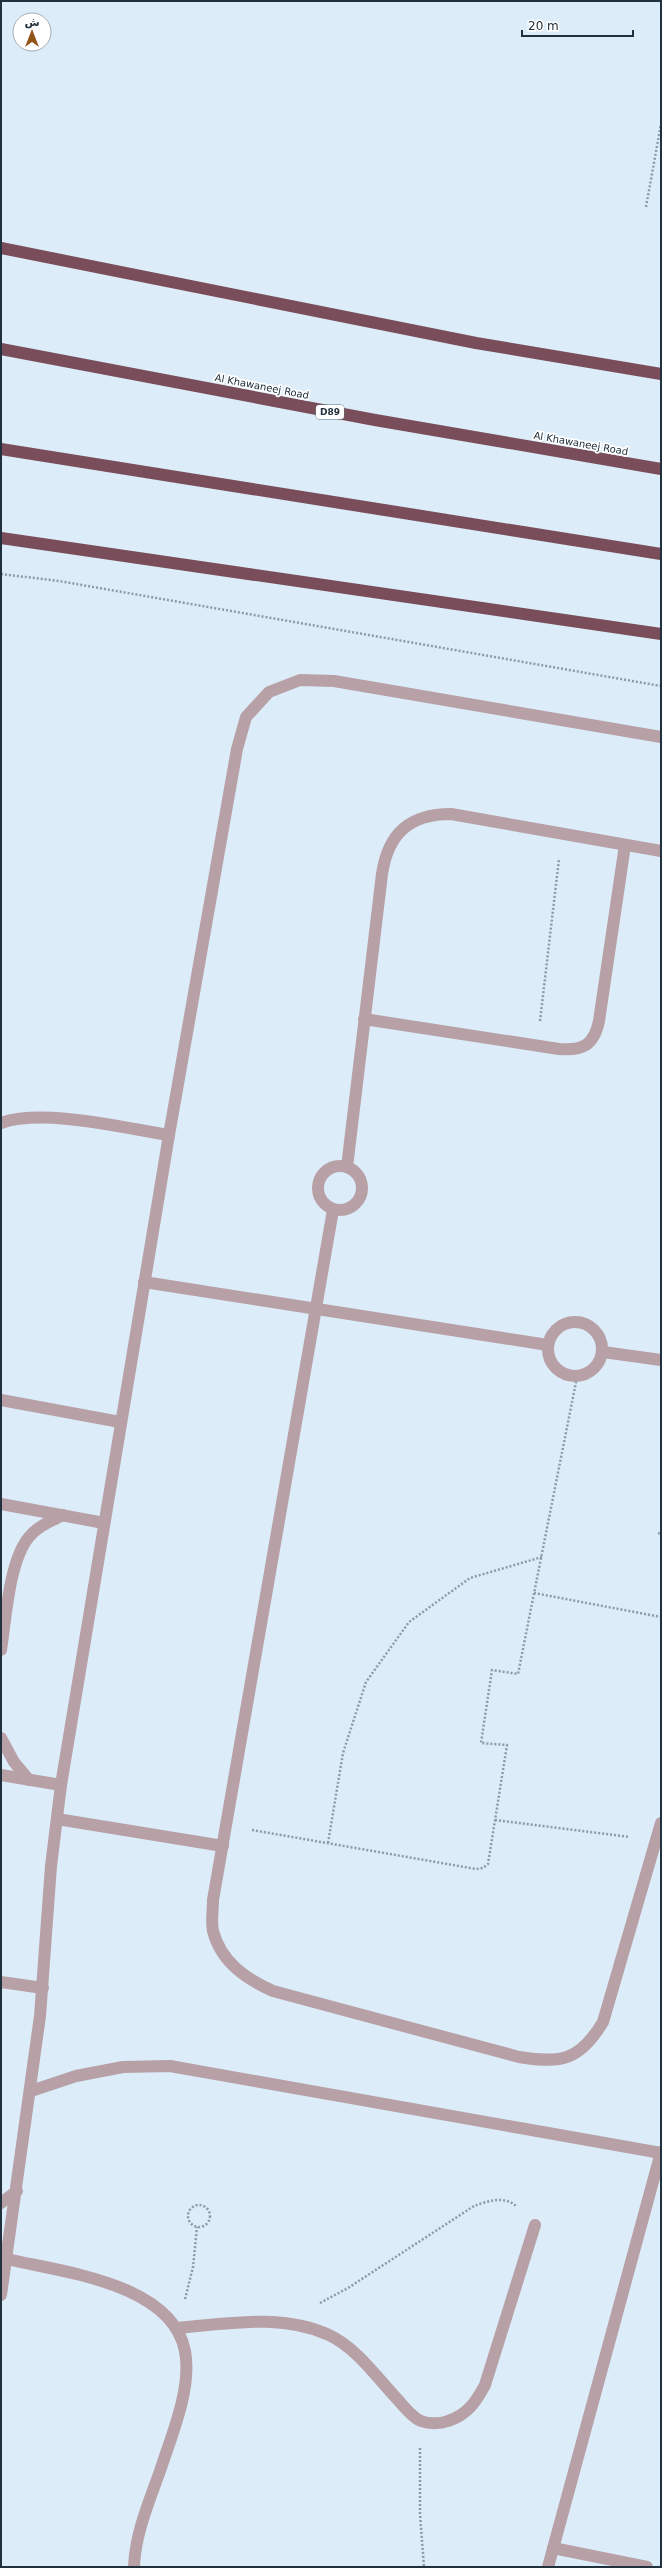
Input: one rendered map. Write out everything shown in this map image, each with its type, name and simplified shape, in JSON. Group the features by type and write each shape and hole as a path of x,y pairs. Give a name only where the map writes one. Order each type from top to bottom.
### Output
{"highway":[{"path":"1,248 468,341 661,374"},
{"name":"Al Khawaneej Road","path":"1,349 375,420 661,469"},
{"path":"1,449 661,554"},
{"path":"1,538 661,634"}],"street":[{"path":"1,2295 31,2091 43,1988 51,1866 61,1785 120,1422 169,1135 237,749 246,717 269,692 300,680 334,681 661,737"},
{"path":"347,1167 385,854 396,836 411,822 430,814 451,814 661,851"},
{"path":"364,1019 574,1050 586,1045 596,1035 625,845"},
{"path":"1,1123 26,1117 48,1117 169,1135"},
{"path":"337,1166 347,1167 355,1172 361,1180 362,1190 359,1199 352,1207 343,1210 333,1210 324,1204 319,1196 317,1186 320,1176 327,1170 337,1166"},
{"path":"333,1210 213,1900 213,1931 226,1957 246,1978 273,1991 519,2058 561,2060 576,2054 592,2040 603,2022 661,1823"},
{"path":"144,1282 548,1345"},
{"path":"572,1322 585,1323 595,1330 602,1340 603,1352 598,1364 589,1373 578,1376 565,1375 555,1368 549,1357 548,1345 552,1334 561,1325 572,1322"},
{"path":"603,1352 661,1360"},
{"path":"1,1400 120,1422"},
{"path":"1,1504 104,1523"},
{"path":"1,1650 19,1553 29,1536 45,1524 63,1515"},
{"path":"1,1738 14,1762 29,1780"},
{"path":"1,1775 61,1785"},
{"path":"57,1818 223,1846"},
{"path":"1,1982 43,1988"},
{"path":"31,2091 76,2076 123,2067 170,2066 661,2152 548,2567"},
{"path":"1,2203 16,2191"},
{"path":"177,2328 268,2321 302,2325 330,2335 353,2352 407,2411 420,2421 441,2424 460,2417 475,2403 496,2354 535,2225"},
{"path":"7,2259 87,2278 121,2288 153,2303 177,2328 185,2351 184,2383 179,2413 141,2525 134,2567"},
{"path":"553,2548 647,2567"}],"path":[{"path":"646,207 661,124"},
{"path":"1,574 59,581 661,686"},
{"path":"537,1045 562,834"},
{"path":"226,1825 483,1868 490,1857 507,1745 482,1743 492,1670 518,1674 578,1376"},
{"path":"328,1843 343,1753 366,1682 409,1622 470,1578 542,1557"},
{"path":"534,1593 661,1617"},
{"path":"495,1820 656,1840"},
{"path":"315,2305 348,2288 474,2206 489,2201 504,2200 514,2203 535,2225"},
{"path":"201,2205 207,2208 211,2214 210,2221 205,2227 197,2227 191,2224 188,2218 189,2211 194,2206 201,2205"},
{"path":"177,2328 189,2286 197,2227"},
{"path":"420,2421 420,2514 424,2567"}]}
